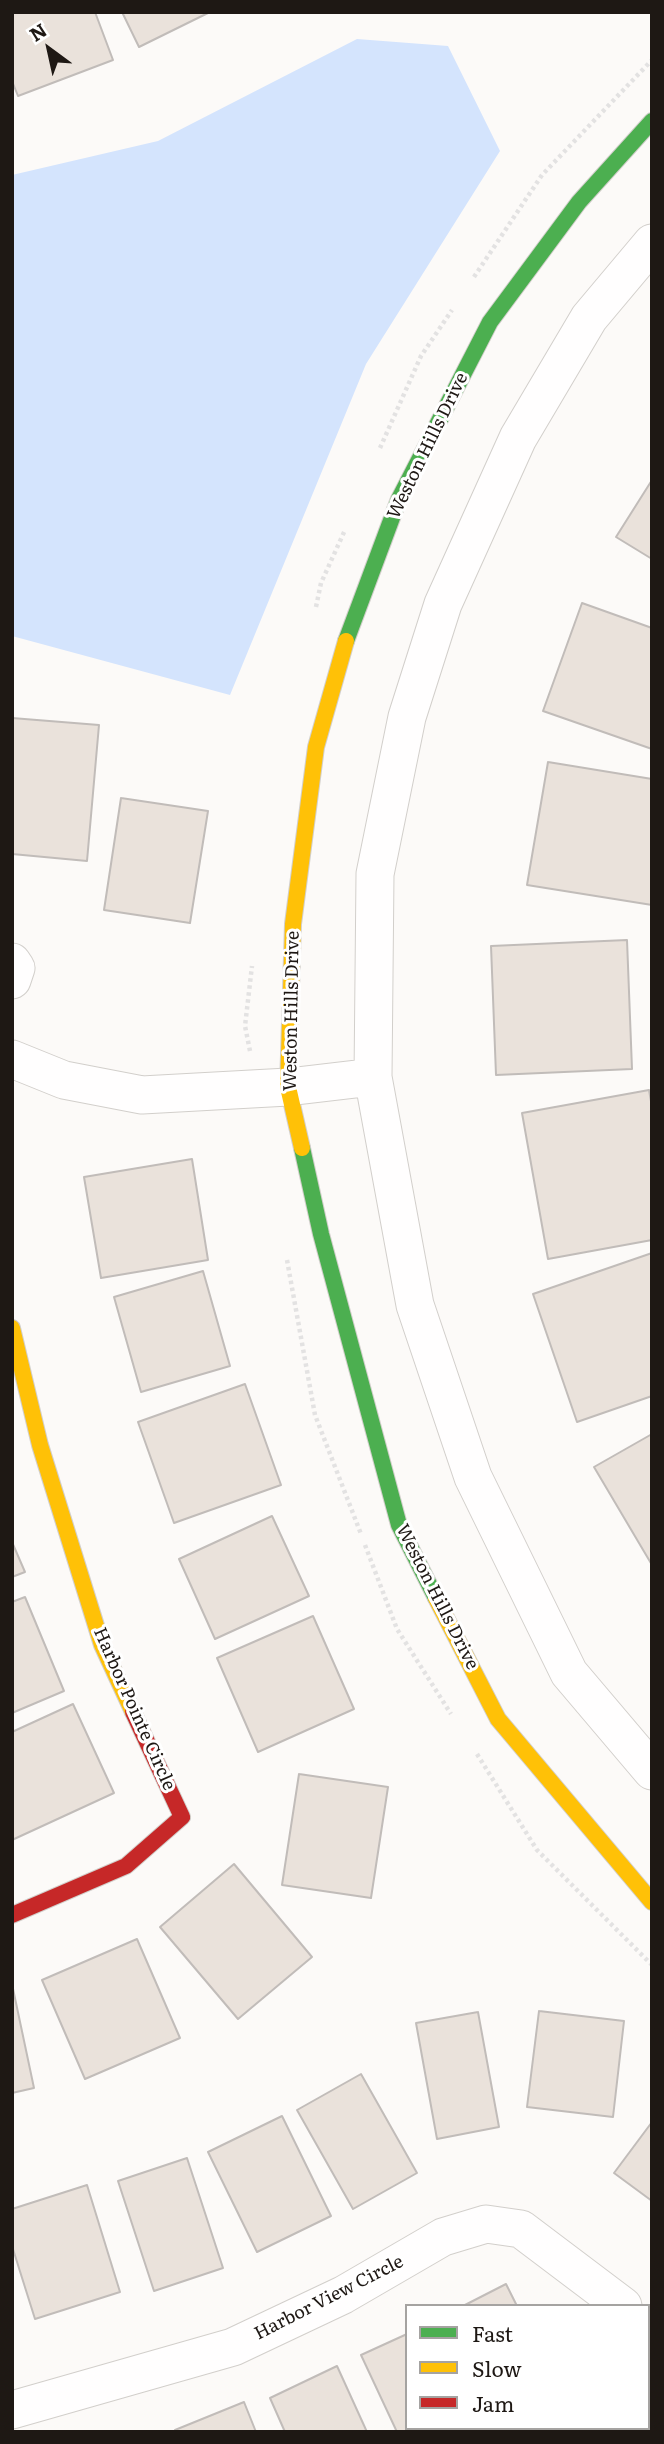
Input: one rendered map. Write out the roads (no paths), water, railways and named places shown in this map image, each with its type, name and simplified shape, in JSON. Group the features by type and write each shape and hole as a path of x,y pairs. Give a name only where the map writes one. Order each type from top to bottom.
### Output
{"street":[{"name":"Weston Hills Drive","path":"652,121 579,202 490,322 399,499 355,614 316,747 293,924 289,1087 321,1234 399,1525 498,1719 652,1902"},
{"path":"652,243 589,318 518,438 443,604 407,717 375,874 373,1077 415,1304 473,1477 569,1673 652,1771"},
{"path":"12,962 16,968 12,980"},
{"path":"12,1059 64,1080 142,1095 289,1087 373,1077"},
{"name":"Harbor Pointe Circle","path":"12,1328 40,1445 102,1645 182,1817 125,1866 12,1915"},
{"name":"Harbor View Circle","path":"12,2410 233,2347 343,2295 443,2237 486,2224 521,2229 620,2304"}],"water":[{"path":"357,39 448,46 500,151 366,364 230,695 12,636 12,175 158,141"}]}
